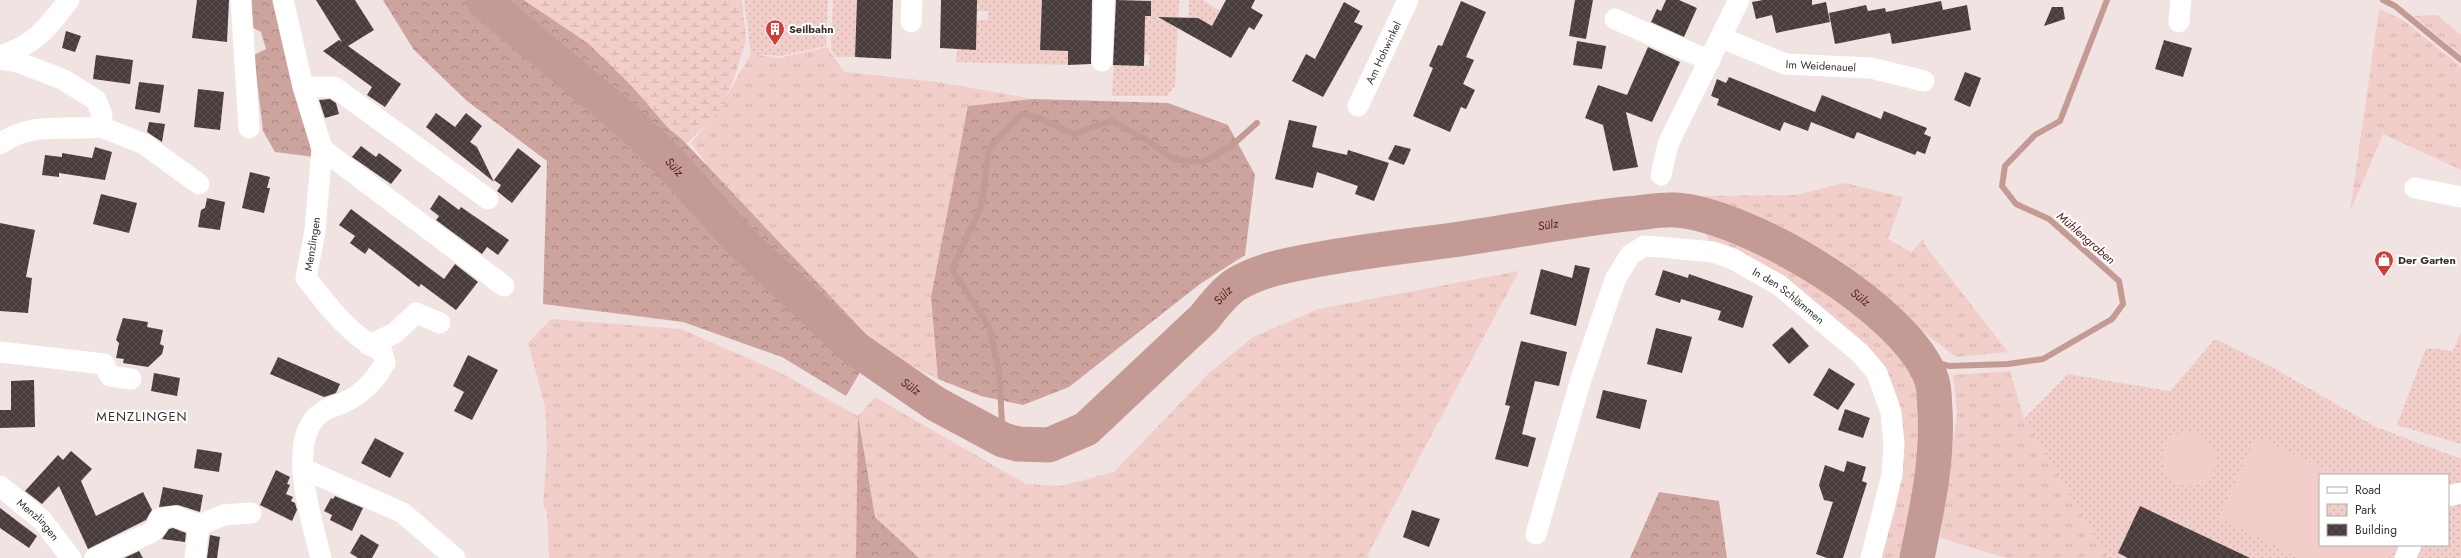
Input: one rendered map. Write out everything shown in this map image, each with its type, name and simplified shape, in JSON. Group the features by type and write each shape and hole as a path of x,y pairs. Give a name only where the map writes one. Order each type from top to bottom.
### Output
{"street":[{"path":"0,58 18,51 33,42 45,31 69,0"},
{"path":"241,0 248,128"},
{"name":"Menzlingen","path":"283,0 303,87 322,149 315,232 306,278 329,308 369,345 382,352 385,362 376,377 356,397 323,411 312,420 304,436 302,449 309,512 321,558"},
{"path":"911,22 912,0"},
{"path":"1102,61 1104,0"},
{"name":"Am Hohwinkel","path":"1358,106 1408,0"},
{"path":"1661,175 1668,144 1691,95 1722,38 1739,0"},
{"path":"1615,19 1710,61"},
{"name":"Im Weidenauel","path":"1722,38 1785,64 1872,68 1924,81"},
{"path":"0,58 18,62 64,80 96,100 102,115 101,127"},
{"path":"303,87 334,87 488,198"},
{"path":"0,144 16,134 36,128 82,129 101,127 144,144 199,184"},
{"path":"322,149 504,286"},
{"path":"2415,188 2461,197"},
{"name":"In den Schlämmen","path":"1536,534 1581,379 1615,280 1630,255 1644,246 1713,252 1733,259 1779,285 1860,353 1877,374 1891,412 1894,444 1892,475 1871,558"},
{"path":"369,345 396,333 416,313 440,323"},
{"path":"0,352 104,364 110,376 131,379"},
{"path":"304,469 403,513 456,558"},
{"name":"Menzlingen","path":"0,486 42,520 71,558"},
{"path":"2449,496 2461,493"},
{"path":"96,558 150,533 156,527 159,519 174,516 198,525 224,515 251,513"},
{"path":"195,558 198,525"},
{"path":"2405,558 2411,546"}],"green space":[{"path":"246,0 275,0 314,157 275,152 263,131 254,55 266,49 261,32 248,25"},
{"path":"383,0 524,0 588,43 629,83 882,351 862,369 846,396 782,357 683,322 543,304 547,161 467,101 414,50"},
{"path":"524,0 742,0 746,39 736,72 721,110 687,143 669,129 629,83 588,43"},
{"path":"744,0 828,0 826,46 780,56 751,54"},
{"path":"833,0 857,0 855,57 836,57 831,49"},
{"path":"977,0 1042,0 1040,50 1069,51 1068,65 956,62 957,49 976,50 977,20 988,20 988,11 956,10 956,1 977,2"},
{"path":"1146,0 1179,0 1175,86 1167,96 1112,96 1114,65 1149,66 1149,55 1144,55 1145,16 1151,16 1151,1"},
{"path":"1189,0 1202,0 1220,11 1212,26 1205,22 1203,25 1189,17"},
{"path":"2379,9 2403,20 2461,67 2461,170 2383,134 2350,212"},
{"path":"2437,15 2461,35 2461,55 2414,16"},
{"path":"827,47 844,72 938,82 1033,99 968,106 931,297 938,379 882,351 712,172 691,143 717,112 751,54 779,58"},
{"path":"1033,99 1168,103 1228,125 1255,175 1245,255 1200,284 1069,387 1023,405 981,396 938,379 931,297 968,106"},
{"path":"1845,183 1903,197 1888,239 1911,252 1924,238 1924,244 2008,352 1956,357 1834,264 1766,222 1695,208 1688,196 1796,195"},
{"path":"1703,228 1746,245 1823,291 1872,326 1909,360 1923,414 1920,471 1902,558 1880,558 1895,511 1901,476 1883,369 1740,253 1709,241"},
{"path":"1519,271 1367,556 1370,558 919,558 875,517 858,419 856,558 549,558 547,511 543,505 547,450 545,406 528,343 551,319 681,329 777,371 858,416 875,397 1026,484 1061,486 1114,472 1208,374 1253,337 1318,309"},
{"path":"2461,332 2461,444 2397,425 2426,348 2453,351"},
{"path":"2215,339 2270,366 2376,427 2461,459 2461,558 2108,558 2024,419 2068,374 2170,391"},
{"path":"2010,371 2024,419 2108,558 2006,558 1940,538 1957,414 1953,375"},
{"path":"858,416 875,517 919,558 856,558"},
{"path":"2184,432 2194,432 2204,436 2212,444 2216,454 2216,464 2212,474 2204,482 2194,486 2184,486 2174,482 2166,474 2162,464 2162,454 2166,444 2174,436"},
{"path":"2257,436 2336,474 2319,474 2319,546 2395,546 2389,558 2299,558 2218,518"},
{"path":"1659,492 1719,501 1727,558 1630,558"}],"building":[{"path":"197,0 229,0 227,42 192,38"},
{"path":"316,0 355,0 374,30 348,46 401,84 385,107 367,95 372,87 323,51 339,40 342,42"},
{"path":"857,0 893,0 891,59 855,57"},
{"path":"941,0 977,0 976,50 940,48"},
{"path":"1042,0 1092,0 1091,64 1068,65 1068,51 1040,50"},
{"path":"1116,0 1151,1 1151,16 1145,16 1144,66 1113,65"},
{"path":"1226,0 1255,0 1251,8 1263,15 1254,30 1249,27 1231,58 1158,17 1198,18 1212,26"},
{"path":"1575,0 1593,0 1586,39 1569,36"},
{"path":"1666,0 1679,0 1697,8 1684,37 1651,22 1657,9 1661,11"},
{"path":"1763,0 1812,0 1812,5 1826,2 1830,22 1776,33 1772,15 1756,19 1752,2"},
{"path":"1461,1 1486,12 1466,57 1474,60 1463,84 1475,90 1466,109 1461,107 1450,132 1413,116 1433,68 1429,66 1438,45 1442,46"},
{"path":"1941,1 1943,10 1967,5 1971,30 1892,44 1890,33 1835,44 1829,13 1866,5 1868,11 1885,8 1886,12"},
{"path":"1344,2 1360,11 1354,22 1363,26 1323,97 1292,81 1306,54 1315,59"},
{"path":"2052,7 2063,7 2065,19 2044,26"},
{"path":"66,31 81,36 75,52 62,48"},
{"path":"2164,40 2192,48 2183,77 2155,69"},
{"path":"1577,41 1606,46 1602,69 1573,65"},
{"path":"1648,47 1680,62 1652,122 1626,112 1638,167 1613,171 1603,125 1585,118 1598,85 1627,95"},
{"path":"96,55 133,60 130,84 93,79"},
{"path":"1965,72 1981,78 1970,107 1954,100"},
{"path":"1729,77 1815,112 1822,95 1881,119 1884,111 1927,128 1924,134 1931,137 1925,154 1917,151 1915,155 1857,132 1854,139 1811,122 1808,131 1784,122 1780,131 1717,105 1719,99 1711,96 1717,79 1726,83"},
{"path":"139,82 164,85 160,113 135,109"},
{"path":"198,89 224,92 220,130 194,127"},
{"path":"330,99 336,103 339,114 325,118 319,100"},
{"path":"436,113 455,127 466,113 482,126 470,142 477,147 494,182 426,127"},
{"path":"1289,120 1317,126 1312,147 1347,155 1348,150 1389,163 1374,201 1355,194 1358,186 1317,172 1313,188 1275,179"},
{"path":"149,122 165,124 162,142 147,132"},
{"path":"1395,145 1411,149 1404,165 1388,159"},
{"path":"361,146 376,157 379,153 402,170 391,184 352,157"},
{"path":"95,147 112,152 105,180 59,173 59,177 42,175 45,155 62,157 62,153 92,158"},
{"path":"518,148 541,166 512,203 497,191 501,185 494,180"},
{"path":"250,172 270,177 267,188 270,188 264,213 242,208"},
{"path":"101,194 137,203 129,233 93,224"},
{"path":"439,195 459,210 461,207 509,240 498,255 487,247 482,254 436,220 439,216 430,209"},
{"path":"207,198 225,202 220,230 198,227 201,210 205,208"},
{"path":"351,209 444,279 455,264 478,282 456,310 421,284 419,287 369,248 365,254 350,243 355,236 339,225"},
{"path":"0,223 35,230 26,277 32,278 28,313 0,311"},
{"path":"1575,265 1590,268 1576,326 1530,314 1541,269 1572,278"},
{"path":"1663,270 1688,278 1689,274 1753,296 1743,328 1718,320 1721,311 1681,299 1680,303 1655,295"},
{"path":"123,318 148,322 147,327 163,330 160,344 164,346 162,354 148,367 123,363 124,359 116,358 119,343 116,340"},
{"path":"1792,327 1809,346 1789,364 1772,345"},
{"path":"1656,328 1692,337 1682,373 1647,364"},
{"path":"1521,341 1567,352 1559,386 1535,381 1522,434 1536,438 1528,467 1495,459 1510,406 1505,405"},
{"path":"468,355 498,370 472,420 454,411 464,392 453,386"},
{"path":"278,357 340,384 336,393 324,397 270,374"},
{"path":"1829,368 1855,384 1838,410 1813,395"},
{"path":"154,373 180,378 177,396 151,391"},
{"path":"34,380 35,427 0,428 0,410 11,410 11,381"},
{"path":"1603,390 1647,400 1640,429 1596,418"},
{"path":"1845,409 1870,418 1863,438 1838,430"},
{"path":"375,438 404,453 390,478 361,463"},
{"path":"197,449 222,453 219,472 194,468"},
{"path":"71,451 92,469 81,481 96,516 143,492 152,510 146,520 88,549 59,486 42,504 25,491 58,455 63,460"},
{"path":"1847,461 1866,467 1862,481 1867,483 1843,558 1827,558 1816,554 1833,502 1824,500 1819,485 1825,465 1844,472"},
{"path":"276,470 290,477 287,484 290,485 286,494 293,497 291,501 295,503 297,510 292,521 260,505"},
{"path":"163,487 203,495 200,512 178,505 159,507"},
{"path":"335,496 363,508 352,531 330,520 332,515 324,511 331,498 333,499"},
{"path":"2140,506 2250,558 2128,558 2118,553"},
{"path":"0,508 37,536 29,548 0,528"},
{"path":"1412,510 1440,519 1429,547 1403,537"},
{"path":"173,528 186,533 185,542 162,539 169,529"},
{"path":"361,534 379,545 372,558 358,558 350,553"},
{"path":"210,535 220,537 217,558 207,558"},
{"path":"139,551 143,558 124,558"}],"waterway":[{"name":"Sülz","path":"483,0 628,122 667,159 742,243 856,349 936,404 1003,440 1018,444 1049,445 1086,429 1204,318 1226,292 1235,285 1254,275 1284,266 1367,251 1475,237 1583,219 1669,210 1706,216 1742,229 1782,247 1822,271 1860,297 1893,325 1918,354 1933,384 1935,447 1931,484 1917,558"},
{"name":"Mühlengraben","path":"1923,359 1949,366 2008,364 2043,359 2112,319 2123,304 2119,281 2049,219 2016,204 2002,186 2005,166 2035,135 2060,121 2107,0"},
{"name":"Mühlengraben","path":"2383,0 2395,6 2461,60"},
{"path":"1003,440 999,370 989,327 952,269 981,207 989,149 1021,114 1037,117 1074,134 1111,121 1147,140 1175,160 1202,162 1229,148 1257,123"}],"place":[{"name":"Seilbahn","path":"775,46"},
{"name":"Der Garten","path":"2384,277"}],"district":[{"name":"MENZLINGEN","path":"142,416"}]}
